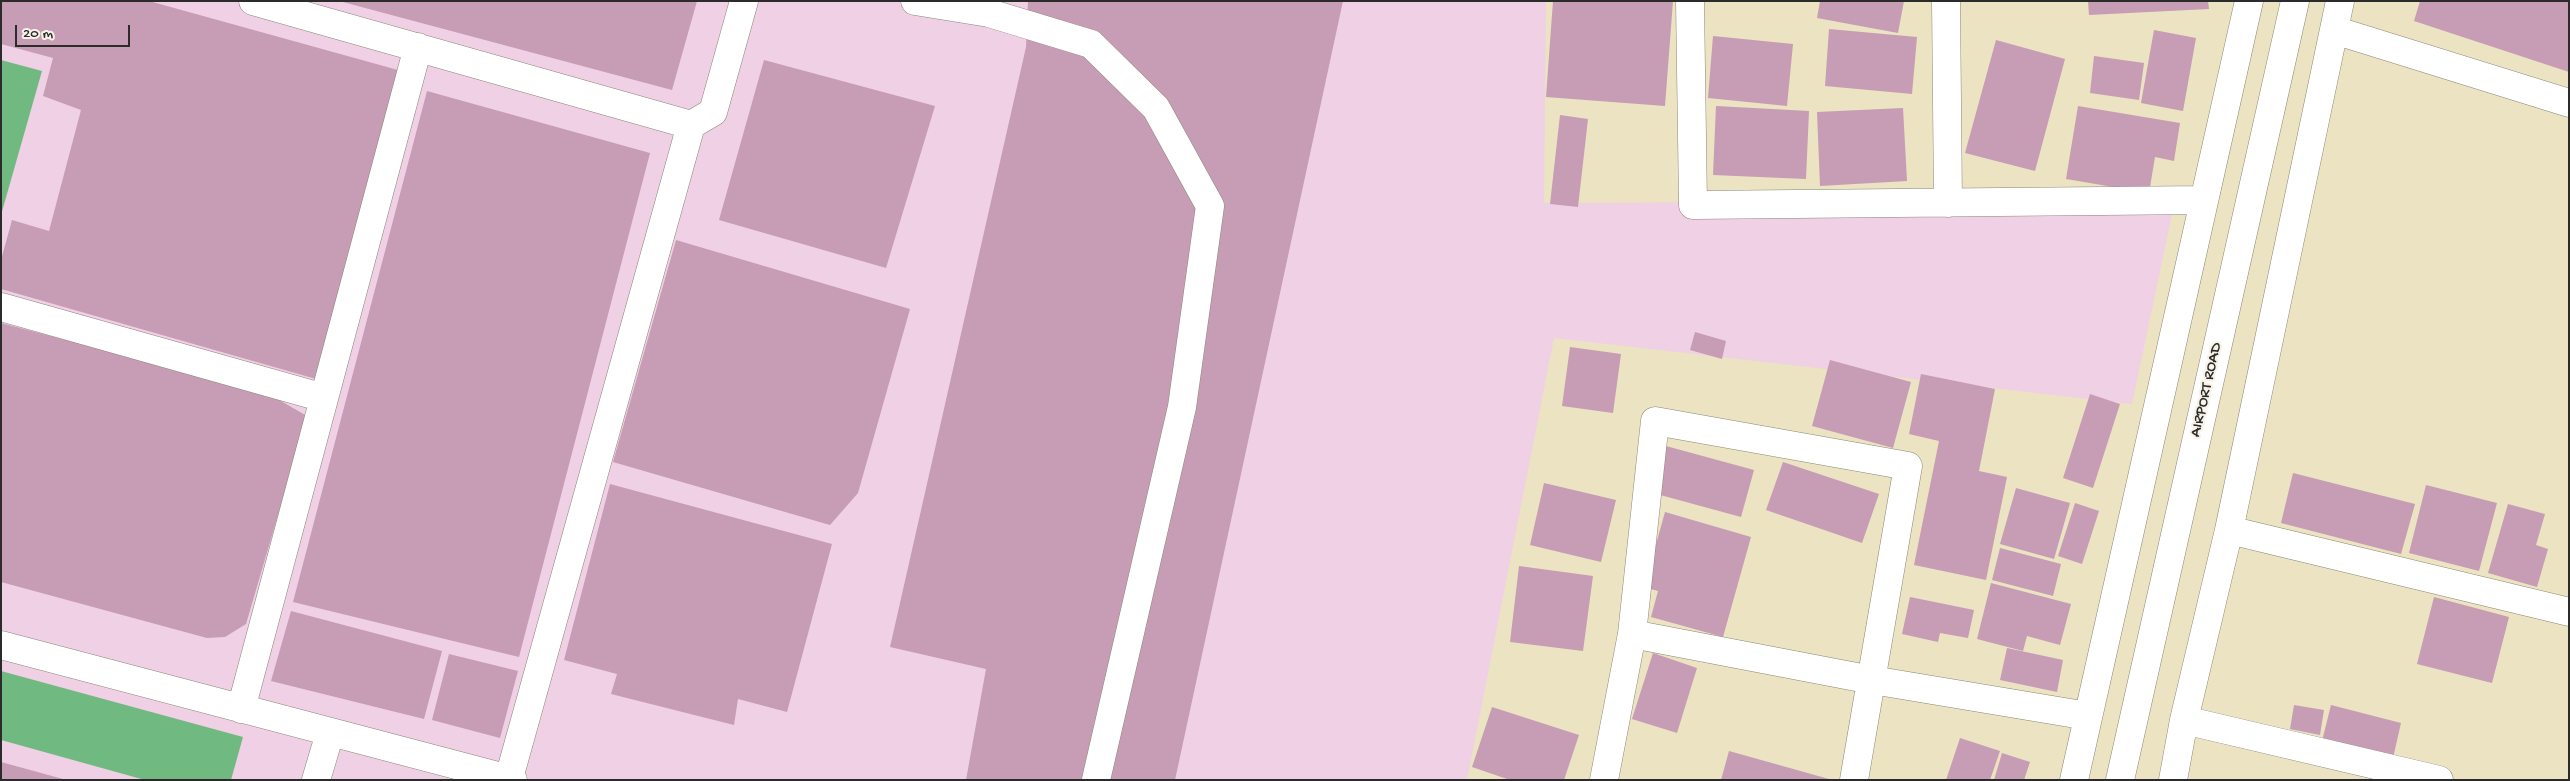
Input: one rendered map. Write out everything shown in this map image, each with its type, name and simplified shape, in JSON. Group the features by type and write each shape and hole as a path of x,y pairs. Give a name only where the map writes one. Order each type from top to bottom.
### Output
{"street":[{"path":"253,1 690,125"},
{"path":"1,644 330,733 511,779 690,125 713,112 744,1"},
{"path":"916,1 989,13 1091,44 1156,108 1210,206 1182,407 1096,780"},
{"path":"1690,1 1693,205 2204,200"},
{"path":"1946,1 1948,203"},
{"path":"2074,780 2249,1"},
{"name":"AIRPORT ROAD","path":"2120,780 2295,1"},
{"path":"2173,780 2184,720 2229,530 2340,1"},
{"path":"2334,30 2569,103"},
{"path":"241,709 418,47"},
{"path":"1,307 324,398"},
{"path":"1604,780 1632,634 1655,421 1908,466 1854,780"},
{"path":"2229,530 2569,612"},
{"path":"1632,634 1872,680 2088,716"},
{"path":"2184,720 2439,780"},
{"path":"316,780 330,733"}],"shaded area":[{"path":"1,1 1546,1 1544,203 2175,200 2132,404 1554,338 1467,780 1,780"}],"green space":[{"path":"1,60 42,71 1,215"},
{"path":"1,671 243,737 231,780 145,780 1,740"}],"building":[{"path":"1,1 149,1 398,70 316,379 1,289 1,260 12,220 49,231 81,110 43,96 53,58 1,44"},
{"path":"339,1 697,1 672,90"},
{"path":"1028,1 1343,1 1175,780 966,780 986,669 890,647 1026,47"},
{"path":"1553,1 1673,1 1665,106 1546,97"},
{"path":"1820,1 1904,1 1898,33 1817,18"},
{"path":"2088,1 2208,1 2209,9 2089,15"},
{"path":"2420,1 2569,1 2569,72 2414,21"},
{"path":"1829,29 1917,37 1912,94 1825,86"},
{"path":"2154,30 2196,38 2183,111 2141,103"},
{"path":"1713,36 1793,44 1787,106 1708,98"},
{"path":"1996,40 2065,59 2035,171 1965,153"},
{"path":"2094,56 2144,63 2139,100 2090,93"},
{"path":"764,60 935,106 886,268 719,220"},
{"path":"427,91 650,153 519,657 293,602"},
{"path":"1716,106 1809,111 1806,179 1713,175"},
{"path":"2078,106 2180,123 2174,161 2155,157 2149,193 2066,179"},
{"path":"1903,108 1907,181 1820,186 1817,112"},
{"path":"1560,115 1588,119 1578,207 1550,204"},
{"path":"676,240 910,309 858,493 830,525 613,462"},
{"path":"1,323 267,393 307,416 246,624 225,637 207,638 1,582"},
{"path":"1695,332 1726,341 1722,359 1690,350"},
{"path":"1570,347 1621,354 1613,413 1562,406"},
{"path":"1830,360 1911,382 1893,448 1812,426"},
{"path":"1921,374 1995,389 1979,471 2007,477 1986,580 1914,565 1939,441 1909,434"},
{"path":"2090,394 2120,404 2093,488 2063,478"},
{"path":"1666,446 1754,470 1741,517 1653,493"},
{"path":"1783,462 1879,494 1862,543 1766,510"},
{"path":"2293,473 2415,504 2401,554 2281,523"},
{"path":"1544,483 1616,500 1601,562 1530,545"},
{"path":"610,484 832,544 787,712 738,699 734,725 611,694 617,674 564,660"},
{"path":"2426,485 2497,503 2479,571 2409,553"},
{"path":"2016,488 2070,503 2054,559 2000,544"},
{"path":"2075,503 2099,511 2082,564 2058,556"},
{"path":"2508,504 2545,514 2536,545 2548,549 2537,587 2488,573"},
{"path":"1665,512 1751,537 1723,637 1651,617 1658,591 1644,587"},
{"path":"2000,548 2061,564 2053,596 1992,580"},
{"path":"1519,566 1593,576 1583,651 1510,642"},
{"path":"1991,583 2071,604 2060,645 2027,636 2023,651 1977,639"},
{"path":"1910,597 1974,610 1968,638 1940,633 1938,642 1902,634"},
{"path":"2434,597 2509,617 2492,683 2417,664"},
{"path":"291,611 442,651 424,719 271,681"},
{"path":"2007,648 2063,660 2057,692 2000,680"},
{"path":"1653,653 1697,668 1677,733 1632,719"},
{"path":"449,654 518,671 500,738 432,720"},
{"path":"2294,705 2324,710 2320,735 2290,729"},
{"path":"2331,705 2401,723 2393,758 2322,741"},
{"path":"1492,707 1579,735 1564,780 1510,780 1472,767"},
{"path":"1960,738 2000,751 1990,780 1946,780"},
{"path":"1729,751 1829,779 1829,780 1721,780"},
{"path":"2002,753 2030,762 2024,780 1994,780"},
{"path":"1,762 63,779 63,780 1,780"}]}
